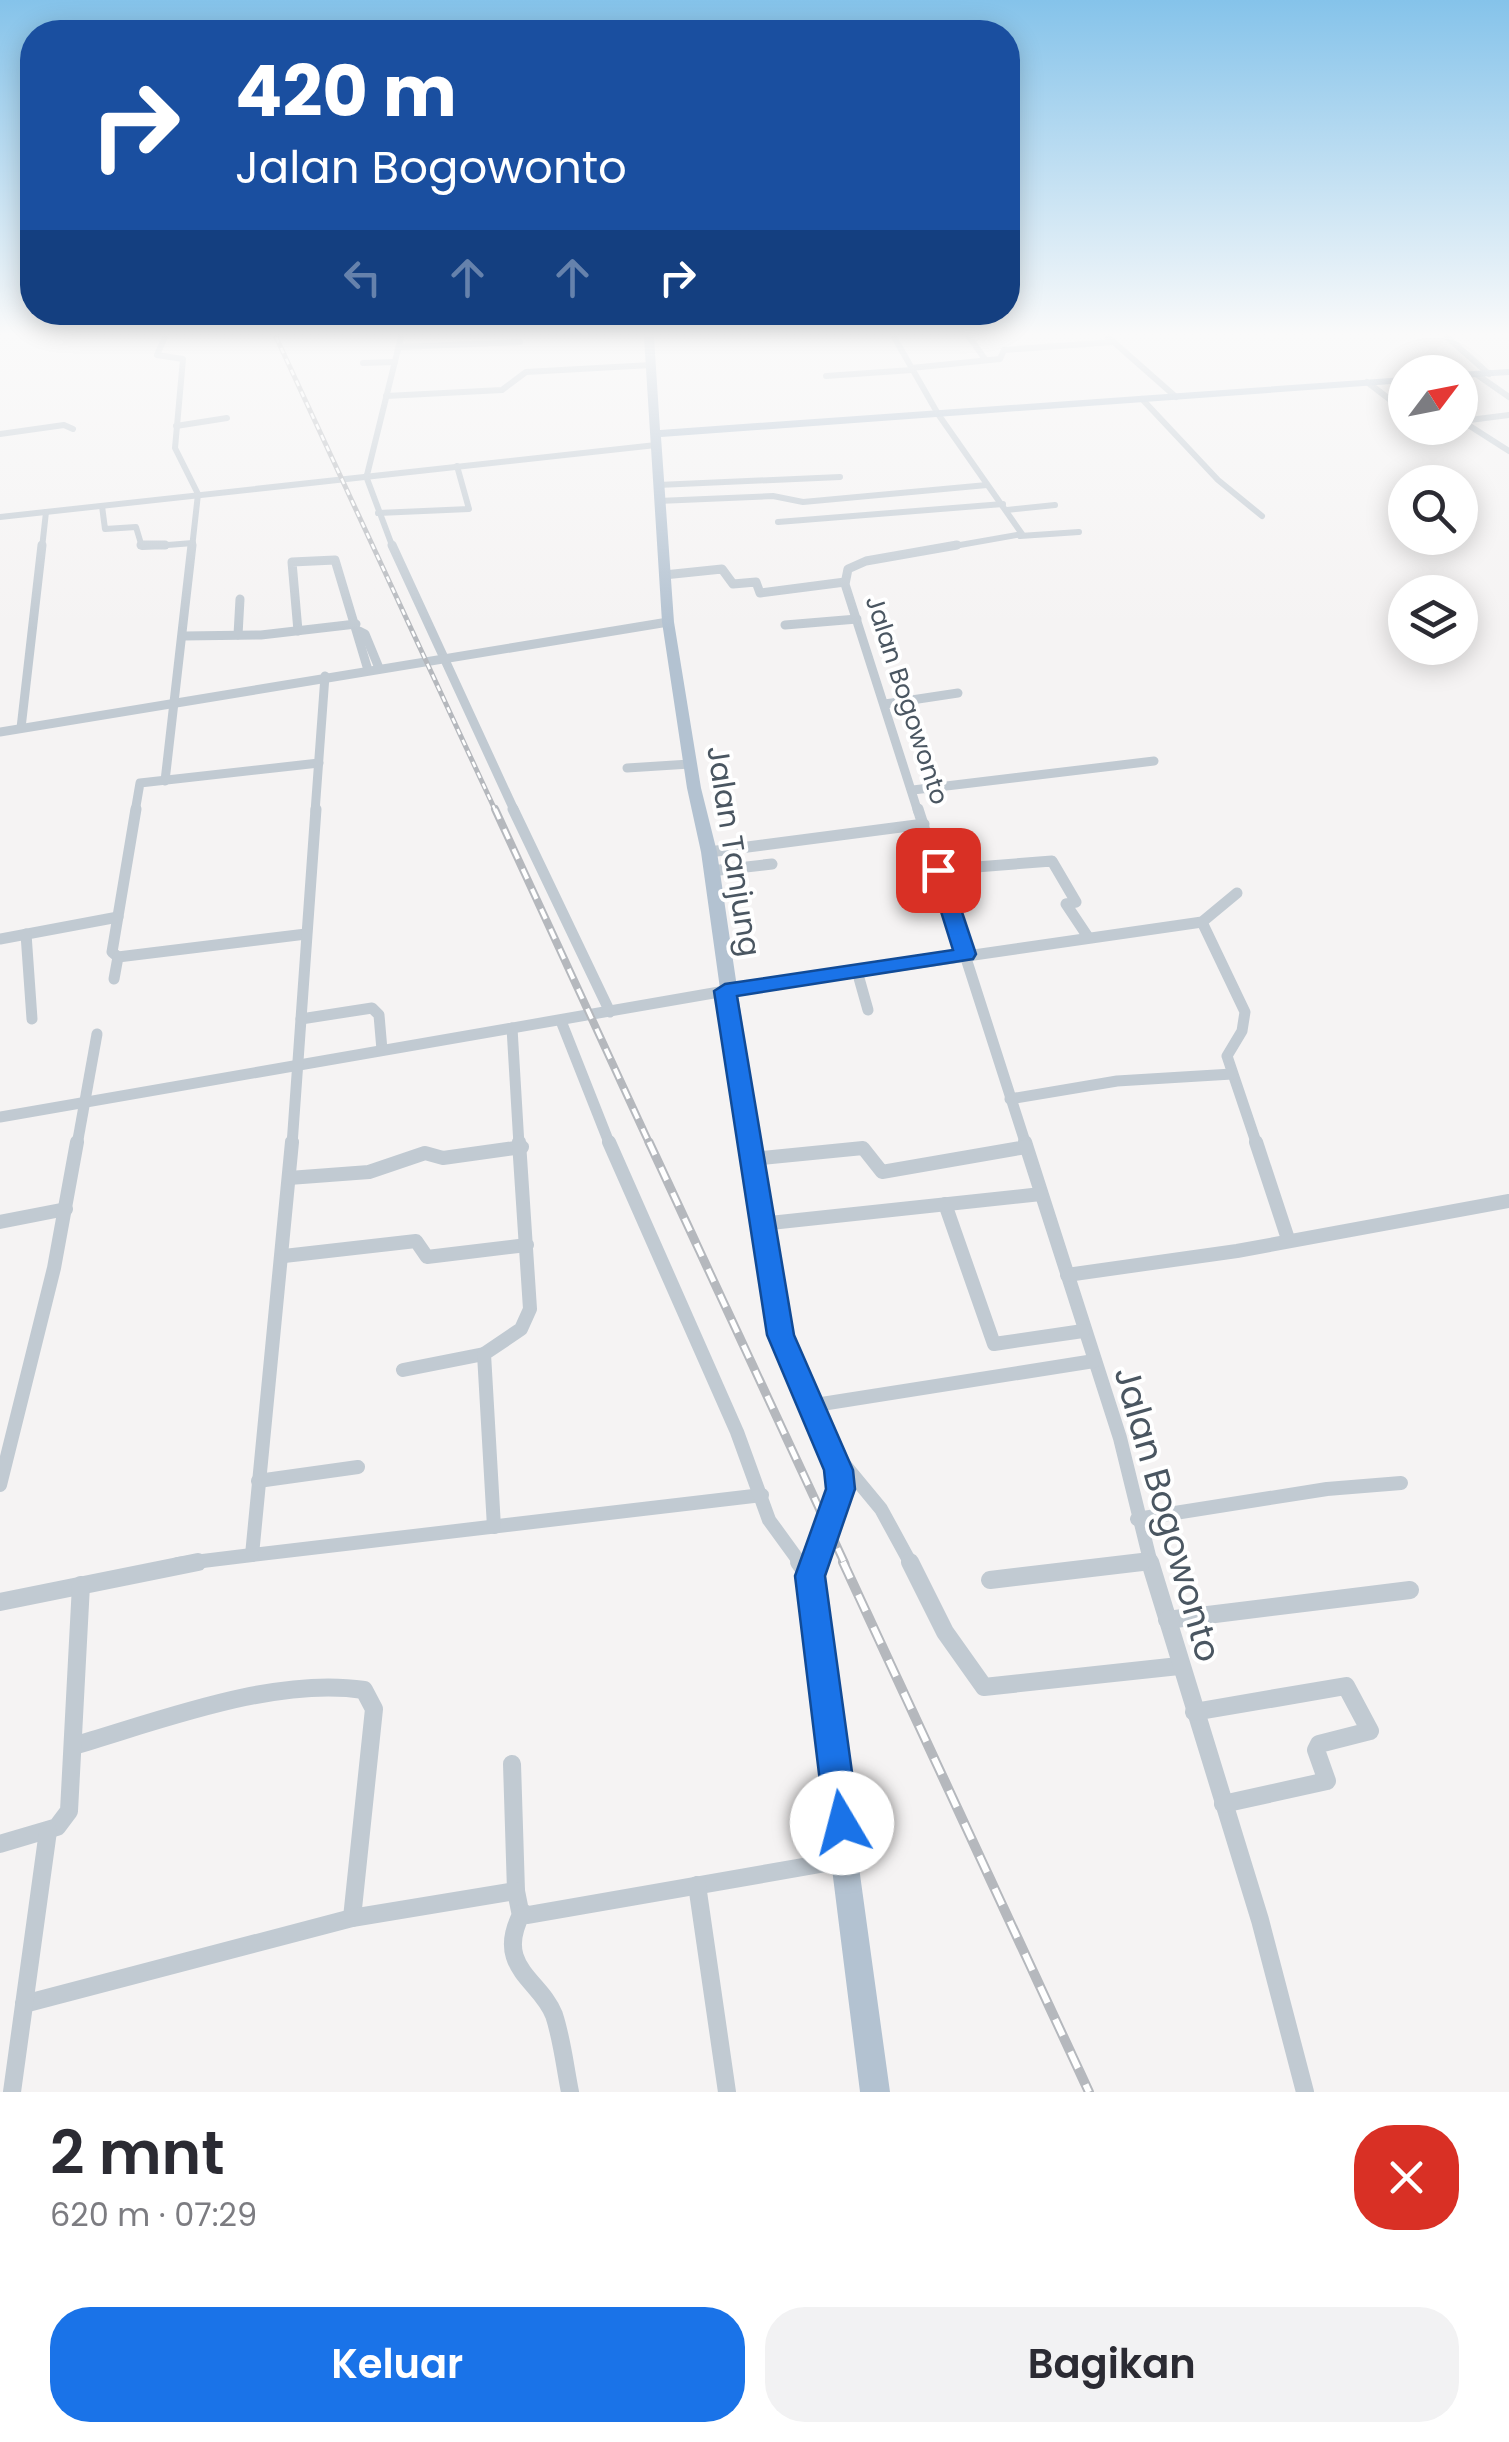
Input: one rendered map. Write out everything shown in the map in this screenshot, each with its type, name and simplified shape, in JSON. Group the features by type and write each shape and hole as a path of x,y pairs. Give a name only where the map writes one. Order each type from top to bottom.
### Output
{"main road":[{"name":"Jalan Tanjung","path":"655,435 668,622 710,861 760,1224 780,1335 833,1452 841,1489 810,1576 874,2092"},
{"path":"655,439 705,435"}],"street":[{"path":"165,781 198,494 176,452 176,435"},
{"path":"377,435 367,476 378,514 441,657 610,1012"},
{"path":"952,435 1005,507 1020,536"},
{"path":"1175,435 1218,480 1262,516"},
{"path":"1484,435 1509,450"},
{"path":"0,518 457,466 655,439"},
{"path":"378,514 469,509 457,466"},
{"path":"658,493 840,477"},
{"path":"658,493 773,496 803,502 987,485"},
{"path":"778,522 1055,505"},
{"path":"102,506 105,529 136,527 142,547 193,543"},
{"path":"22,728 46,512"},
{"name":"Jalan Bogowonto","path":"1079,532 1020,536 866,561 848,569 845,582 1120,1438 1137,1518 1179,1666 1260,1920 1305,2092"},
{"path":"298,631 291,564 301,560 336,561 373,669"},
{"path":"664,575 722,569 730,580 756,582 760,593 845,582"},
{"path":"238,635 240,599"},
{"path":"785,626 857,619"},
{"path":"0,732 668,622"},
{"path":"184,636 357,628"},
{"path":"252,1555 284,1256 326,676"},
{"path":"885,704 958,694"},
{"path":"913,790 1154,761"},
{"path":"306,934 118,957 112,952 140,783 319,764"},
{"path":"627,768 690,764"},
{"path":"710,861 924,824"},
{"path":"710,861 772,864"},
{"path":"938,870 1052,861 1076,902 1066,904 1088,937"},
{"path":"0,1117 88,1098 725,991 1202,922 1237,893"},
{"path":"0,939 118,917"},
{"path":"1202,922 1245,1012 1242,1031 1228,1056 1288,1239"},
{"path":"26,934 32,1019"},
{"path":"114,979 118,957"},
{"path":"857,971 868,1010"},
{"path":"301,1020 372,1008 379,1015 382,1050"},
{"path":"561,1021 770,1520 810,1576"},
{"path":"403,1370 484,1354 528,1321 522,1147 512,1028"},
{"path":"0,1485 66,1209 98,1034"},
{"path":"1010,1098 1117,1081 1232,1074"},
{"path":"751,1160 863,1148 882,1172 1026,1146"},
{"path":"290,1178 375,1172 395,1160 434,1153 444,1158 522,1147"},
{"path":"760,1224 1040,1194"},
{"path":"1066,1274 1509,1201"},
{"path":"945,1204 994,1344 1083,1331"},
{"path":"0,1222 66,1209"},
{"path":"284,1256 416,1241 427,1257 527,1245"},
{"path":"484,1354 494,1527"},
{"path":"809,1406 1094,1361"},
{"path":"833,1452 865,1484 957,1650 984,1686 1179,1666"},
{"path":"258,1481 358,1466"},
{"path":"1137,1518 1328,1489 1401,1484"},
{"path":"0,1602 252,1555 762,1495"},
{"path":"990,1580 1150,1561"},
{"path":"0,1844 48,1831 63,1822 69,1811 81,1584"},
{"path":"1167,1620 1410,1590"},
{"path":"1194,1712 1346,1686 1352,1689 1370,1731 1319,1744 1316,1750 1327,1781 1223,1804"},
{"path":"74,1746 257,1699 326,1687 364,1690 374,1709 352,1918"},
{"path":"512,1764 516,1891 522,1913 514,1928 519,1972 553,2012 570,2092"},
{"path":"8,2090 48,1831"},
{"path":"522,1913 847,1859"},
{"path":"697,1884 727,2092"},
{"path":"24,2004 352,1918 516,1891"}],"railway":[{"path":"321,435 496,812"},
{"path":"495,809 650,1145"},
{"path":"649,1142 845,1564"},
{"path":"843,1562 1089,2092"}],"route":[{"path":"842,1823 810,1576 841,1489 833,1452 780,1335 725,991 965,954 938,870"}]}
